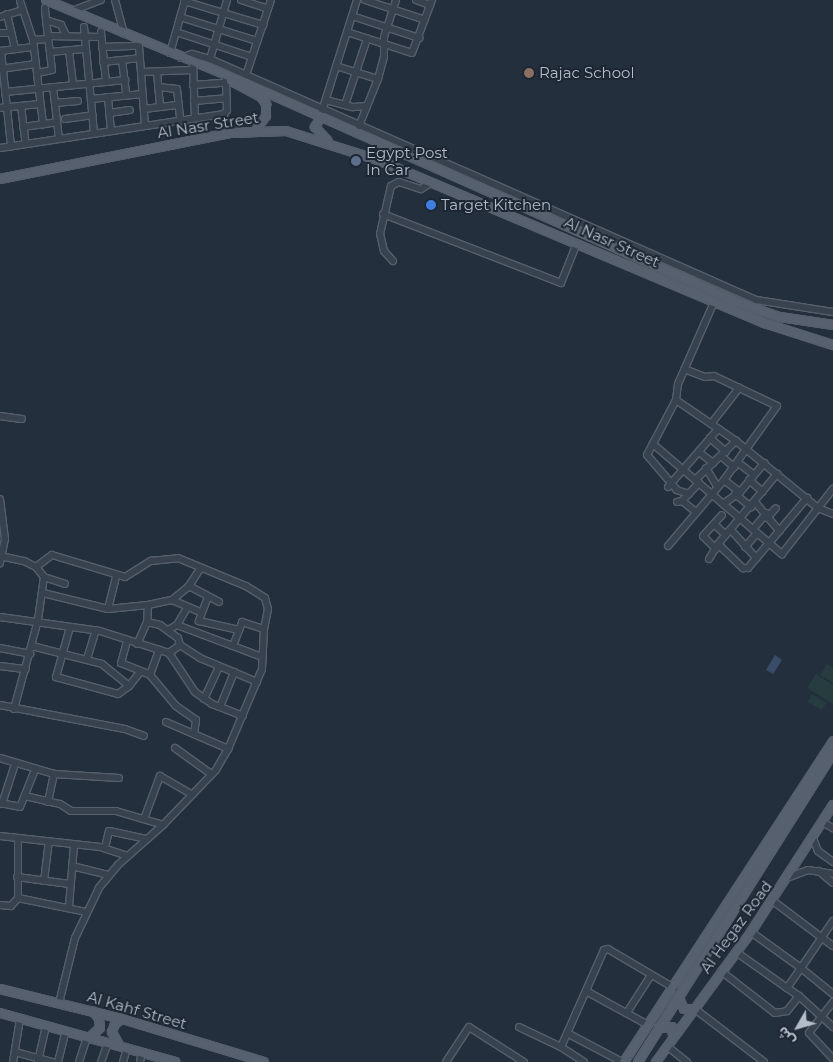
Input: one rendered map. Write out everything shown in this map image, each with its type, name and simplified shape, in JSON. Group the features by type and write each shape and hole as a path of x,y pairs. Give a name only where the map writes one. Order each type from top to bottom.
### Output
{"main road":[{"name":"Al Nasr Street","path":"46,4 72,11 124,34 139,43 170,53 193,66 321,114 476,188 759,310 801,321 833,325"},
{"path":"225,79 266,104 266,116 256,130"},
{"path":"321,114 316,123 316,129 330,142"},
{"name":"Al Nasr Street","path":"0,179 256,130 286,131 330,142 432,182 764,323 833,345"},
{"path":"476,188 480,180"},
{"path":"617,250 620,241"},
{"path":"623,1062 674,988 833,741"},
{"path":"638,1062 833,753"},
{"name":"Al Hegaz Road","path":"656,1062 751,932 833,805"},
{"path":"723,912 724,924"},
{"name":"Al Kahf Street","path":"0,989 122,1019 264,1062"},
{"path":"679,998 684,1009 694,1009"},
{"path":"88,1037 97,1033 100,1025 94,1012"},
{"path":"0,1013 175,1062"},
{"path":"122,1019 112,1032 123,1047"},
{"path":"659,1028 672,1028 673,1037"}],"street":[{"path":"72,11 88,2 101,0"},
{"path":"115,0 124,34"},
{"path":"210,59 227,0"},
{"path":"241,0 249,1 268,9"},
{"path":"246,75 271,0"},
{"path":"321,114 357,0"},
{"path":"365,0 425,20"},
{"path":"359,126 378,80 384,57 383,45 387,27 396,0"},
{"path":"347,32 412,54 431,2 416,0"},
{"path":"20,1 34,43 43,124"},
{"path":"170,53 184,1 262,25"},
{"path":"37,73 52,70 46,4"},
{"path":"14,49 11,33 3,15 23,10"},
{"path":"352,16 419,38"},
{"path":"180,17 257,41"},
{"path":"46,20 61,25 66,35"},
{"path":"84,27 94,133"},
{"path":"176,32 252,57"},
{"path":"0,33 11,33"},
{"path":"11,146 3,108 5,92 1,68 1,51 66,35 101,35 106,82"},
{"path":"345,105 367,39"},
{"path":"102,47 139,43 145,125"},
{"path":"50,52 86,49"},
{"path":"69,51 73,85"},
{"path":"181,58 192,54 210,59 246,75 321,114 359,126 756,300 833,312"},
{"path":"103,62 140,58"},
{"path":"122,60 126,95"},
{"path":"1,68 36,64"},
{"path":"141,72 157,72 193,66 195,118"},
{"path":"336,66 378,80"},
{"path":"157,72 160,107"},
{"path":"0,148 224,114 226,98 225,79 193,85"},
{"path":"5,92 125,80"},
{"path":"53,87 59,139"},
{"path":"158,87 176,88 180,120"},
{"path":"91,99 143,94"},
{"path":"108,97 111,131"},
{"path":"194,101 226,98"},
{"path":"55,103 78,100"},
{"path":"326,100 345,105 367,106"},
{"path":"3,108 40,104"},
{"path":"144,109 179,105"},
{"path":"21,106 26,144"},
{"path":"109,113 130,110"},
{"path":"65,119 93,114"},
{"path":"23,127 57,122"},
{"path":"393,261 380,240 382,214 394,183 421,189 432,182"},
{"path":"382,214 561,283 578,243"},
{"path":"688,494 682,494 670,484 648,458 653,444 676,400 684,370 714,302"},
{"path":"668,546 724,480 778,406 714,376 705,377 684,370"},
{"path":"711,424 739,388"},
{"path":"676,400 736,440 818,508 833,514"},
{"path":"0,416 22,419"},
{"path":"670,484 718,429"},
{"path":"710,438 763,492"},
{"path":"696,512 680,502 706,468 724,454 736,440"},
{"path":"653,444 782,554 833,488"},
{"path":"699,452 712,463"},
{"path":"723,504 737,493 764,463"},
{"path":"706,468 717,486"},
{"path":"709,560 726,535 777,474"},
{"path":"724,480 737,493 767,516 779,531"},
{"path":"722,515 703,537 743,568 749,566 807,498"},
{"path":"0,499 4,522 1,558 36,567 44,577 65,584"},
{"path":"745,547 755,531 776,508"},
{"path":"714,524 726,535"},
{"path":"731,530 756,558"},
{"path":"36,567 52,555 116,576 130,576 160,558 178,558 200,569 246,586 265,598 268,610 257,682 228,749 211,774 163,825 108,875 86,912 73,944 59,1003"},
{"path":"43,593 108,609 148,605 172,600 189,586 200,569"},
{"path":"108,609 116,576"},
{"path":"14,708 38,620 44,577"},
{"path":"189,586 219,602"},
{"path":"208,597 200,612 199,621 239,630"},
{"path":"172,600 200,612"},
{"path":"137,644 147,622 148,605"},
{"path":"168,630 176,625 187,608"},
{"path":"0,620 38,620 96,630 169,653 196,692 204,699 243,716"},
{"path":"147,622 168,630 178,638 180,645 219,667 257,682"},
{"path":"233,646 242,622 264,629"},
{"path":"176,625 262,656"},
{"path":"70,627 55,675 59,679 118,694 129,686 141,671"},
{"path":"87,659 96,630"},
{"path":"127,641 120,661 150,675 176,706 196,720 194,734"},
{"path":"169,653 180,645"},
{"path":"32,646 102,664 129,686"},
{"path":"0,648 30,654"},
{"path":"150,675 159,650"},
{"path":"0,666 26,669"},
{"path":"204,699 219,667"},
{"path":"220,707 234,672"},
{"path":"0,705 53,713 125,729 144,736"},
{"path":"166,722 228,749"},
{"path":"175,748 211,774"},
{"path":"0,758 35,770 54,774 119,778"},
{"path":"15,764 1,804 19,808 35,770"},
{"path":"48,802 54,774"},
{"path":"144,819 160,776 191,794"},
{"path":"25,796 60,804 71,811 109,810 163,825"},
{"path":"822,822 833,828"},
{"path":"105,848 112,830 147,839"},
{"path":"0,836 105,848 127,856"},
{"path":"0,905 11,906 18,898 16,877 18,838"},
{"path":"813,838 818,851 833,862"},
{"path":"44,880 49,842"},
{"path":"69,906 74,845"},
{"path":"72,866 108,875"},
{"path":"787,878 818,870 833,874"},
{"path":"818,870 833,883"},
{"path":"16,877 70,884"},
{"path":"18,898 69,906 86,912"},
{"path":"772,901 822,935 833,946"},
{"path":"787,988 822,935 832,925"},
{"path":"751,932 833,994"},
{"path":"561,1047 602,951 608,949 674,988"},
{"path":"736,952 798,996 833,1027"},
{"path":"721,971 775,1013 787,1011 798,996"},
{"path":"628,1011 651,975"},
{"path":"586,991 628,1011 648,1025"},
{"path":"833,1002 809,1037 833,1059"},
{"path":"694,1009 764,1062"},
{"path":"13,1062 20,1019"},
{"path":"38,1060 46,1026"},
{"path":"446,1062 469,1027 524,1062"},
{"path":"520,1027 561,1047 584,1062"},
{"path":"58,1062 66,1031"},
{"path":"567,1033 623,1062"},
{"path":"79,1062 88,1037"},
{"path":"101,1062 108,1043"},
{"path":"667,1046 688,1062"},
{"path":"122,1062 123,1047"},
{"path":"14,1052 38,1060 53,1062"},
{"path":"140,1062 142,1052"},
{"path":"569,1062 573,1054"}],"green space":[{"path":"827,664 833,668 833,683 820,675"},
{"path":"816,674 833,685 833,704 807,688"},
{"path":"812,694 826,703 822,710 808,702"}],"water":[{"path":"775,655 782,660 773,674 766,670"}],"place":[{"name":"Rajac School","path":"529,73"},
{"name":"Egypt Post In Car","path":"356,161"},
{"name":"Target Kitchen","path":"431,205"}]}
